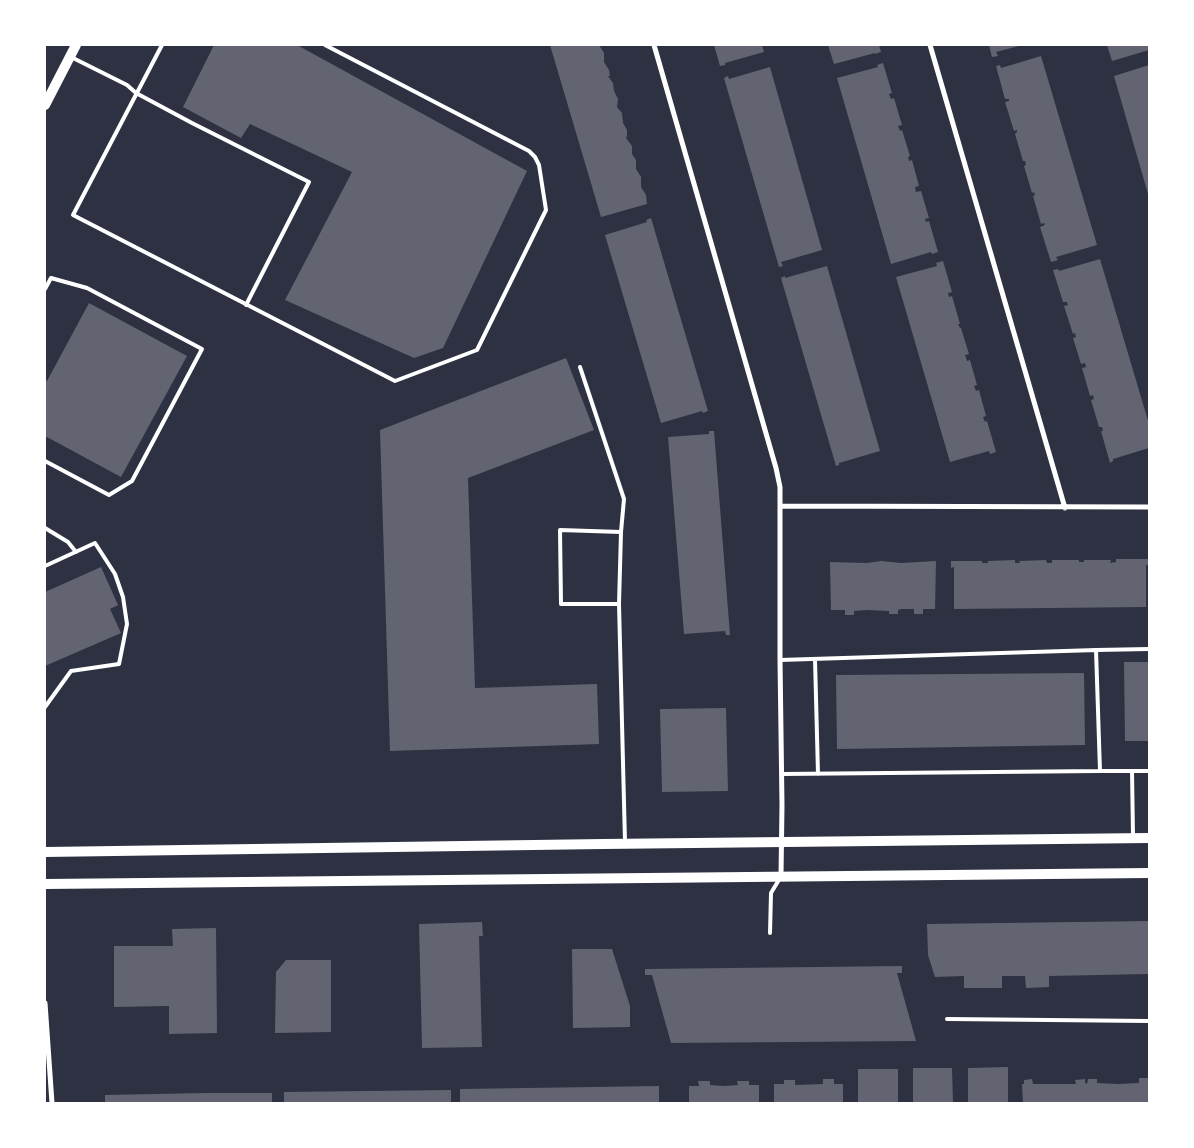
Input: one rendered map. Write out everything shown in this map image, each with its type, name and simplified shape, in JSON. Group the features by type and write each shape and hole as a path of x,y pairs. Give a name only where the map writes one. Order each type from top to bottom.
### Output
{"main road":[{"path":"45,105 76,45"},
{"path":"45,852 1149,838"},
{"path":"45,884 1149,873"}],"street":[{"path":"654,45 780,487 781,876"},
{"path":"930,45 1065,508"},
{"path":"780,506 1149,507"},
{"path":"45,1003 52,1103"}],"lane":[{"path":"162,45 73,215 395,381 477,350 546,210 538,160 529,151 325,45"},
{"path":"70,57 127,85 136,93 309,182 246,305"},
{"path":"45,289 51,278 87,288 202,349 132,481 109,495 45,460"},
{"path":"580,367 624,499 619,604 625,844"},
{"path":"45,528 68,542 76,552"},
{"path":"619,604 562,604 560,530 621,532"},
{"path":"45,566 95,543 109,562 123,597 127,624 126,637 119,664 71,671 45,708"},
{"path":"780,660 1149,649"},
{"path":"1096,650 1100,771"},
{"path":"815,659 818,774"},
{"path":"1132,771 1133,838"},
{"path":"782,774 1149,771"},
{"path":"770,933 771,893 781,876"},
{"path":"947,1019 1149,1022"}],"building":[{"path":"214,45 297,45 527,171 443,348 414,358 285,300 352,172 250,124 241,138 183,107"},
{"path":"550,45 599,45 604,53 604,62 609,70 610,76 608,76 613,83 618,99 617,107 622,113 623,123 627,130 626,138 632,146 632,154 636,160 636,169 641,177 641,187 646,195 647,204 601,217"},
{"path":"714,45 762,45 764,52 720,66"},
{"path":"828,45 879,45 881,52 834,64"},
{"path":"989,45 1019,46 996,52 998,56 992,57"},
{"path":"1107,45 1149,45 1149,50 1112,61"},
{"path":"1041,56 1097,245 1056,257 1058,260 1051,262 1040,227 1045,225 1044,223 1041,224 1033,196 1035,195 1034,192 1032,193 1024,166 1026,165 1025,161 1023,161 1015,134 1017,130 1014,131 1005,102 1009,101 1009,99 1005,99 996,66 1000,65 1001,68"},
{"path":"883,63 892,93 889,94 891,99 894,98 902,125 898,126 900,131 902,130 910,156 908,157 909,161 912,160 919,186 915,187 916,192 921,191 929,218 925,219 926,222 929,221 938,252 932,254 931,252 891,264 837,78 878,67 877,65"},
{"path":"1149,65 1149,194 1148,194 1114,76"},
{"path":"770,67 822,250 781,262 783,266 779,267 724,78 728,76 729,79"},
{"path":"651,218 708,411 661,423 605,235 647,222 646,220"},
{"path":"1100,259 1149,424 1149,448 1113,459 1110,463 1101,431 1103,431 1102,427 1099,427 1091,400 1094,399 1093,395 1090,396 1082,368 1086,367 1085,363 1081,364 1073,338 1076,337 1075,333 1073,334 1064,306 1068,305 1067,302 1063,302 1053,270 1058,269 1059,271"},
{"path":"943,261 952,292 948,293 949,297 952,296 960,324 958,324 969,354 965,355 967,361 970,360 977,385 974,386 976,391 979,390 986,416 983,417 985,422 987,421 996,452 990,454 989,451 950,462 896,277 937,266 936,263"},
{"path":"827,266 880,451 839,463 836,466 781,278"},
{"path":"89,303 187,356 121,477 45,436 45,380 47,381"},
{"path":"566,358 594,430 468,478 475,688 597,684 599,744 390,751 380,430"},
{"path":"709,431 714,431 730,635 726,635 725,631 684,634 668,437 709,434"},
{"path":"1116,559 1148,559 1148,565 1146,565 1146,607 954,609 954,567 951,568 951,561 982,561 982,563 988,563 988,561 1015,560 1015,563 1020,563 1019,561 1046,560 1047,563 1052,563 1052,560 1079,560 1079,562 1084,562 1084,560 1111,560 1110,563 1116,562"},
{"path":"881,561 901,563 936,561 935,609 923,609 923,614 914,614 914,609 901,609 898,610 898,614 889,614 889,611 867,610 854,611 854,615 845,615 845,610 831,610 830,562 867,563"},
{"path":"101,567 118,605 110,609 121,633 45,666 45,592"},
{"path":"1124,662 1149,662 1149,741 1125,741"},
{"path":"1084,673 1085,745 837,749 836,675"},
{"path":"726,708 728,791 662,792 660,709"},
{"path":"1149,921 1149,974 1049,976 1049,987 1026,988 1025,976 1002,976 1002,988 964,988 964,976 935,977 928,955 927,924"},
{"path":"482,922 483,936 479,936 482,1047 422,1048 419,924"},
{"path":"216,928 217,1033 169,1034 169,1006 114,1007 114,946 173,946 172,929"},
{"path":"572,949 612,949 630,1006 630,1027 573,1028"},
{"path":"286,960 331,960 331,1032 275,1033 276,972"},
{"path":"902,966 902,973 897,973 916,1041 671,1043 652,975 645,975 645,969"},
{"path":"1008,1067 1008,1103 968,1103 968,1068"},
{"path":"913,1068 952,1068 953,1103 913,1103"},
{"path":"858,1069 898,1069 898,1103 858,1103"},
{"path":"1139,1078 1149,1078 1149,1103 1023,1103 1022,1084 1024,1084 1024,1080 1032,1079 1033,1084 1076,1084 1075,1080 1085,1079 1087,1084 1088,1079 1097,1079 1097,1083 1118,1084 1139,1083"},
{"path":"823,1079 834,1079 834,1084 843,1084 843,1103 774,1103 774,1084 784,1084 784,1080 795,1080 795,1085 823,1084"},
{"path":"698,1081 710,1081 710,1085 724,1086 738,1085 737,1081 749,1081 749,1085 759,1085 759,1103 689,1103 689,1086 699,1086"},
{"path":"659,1086 659,1103 460,1103 460,1089"},
{"path":"451,1090 451,1103 284,1103 284,1092"},
{"path":"272,1093 272,1103 105,1103 105,1095"}]}
